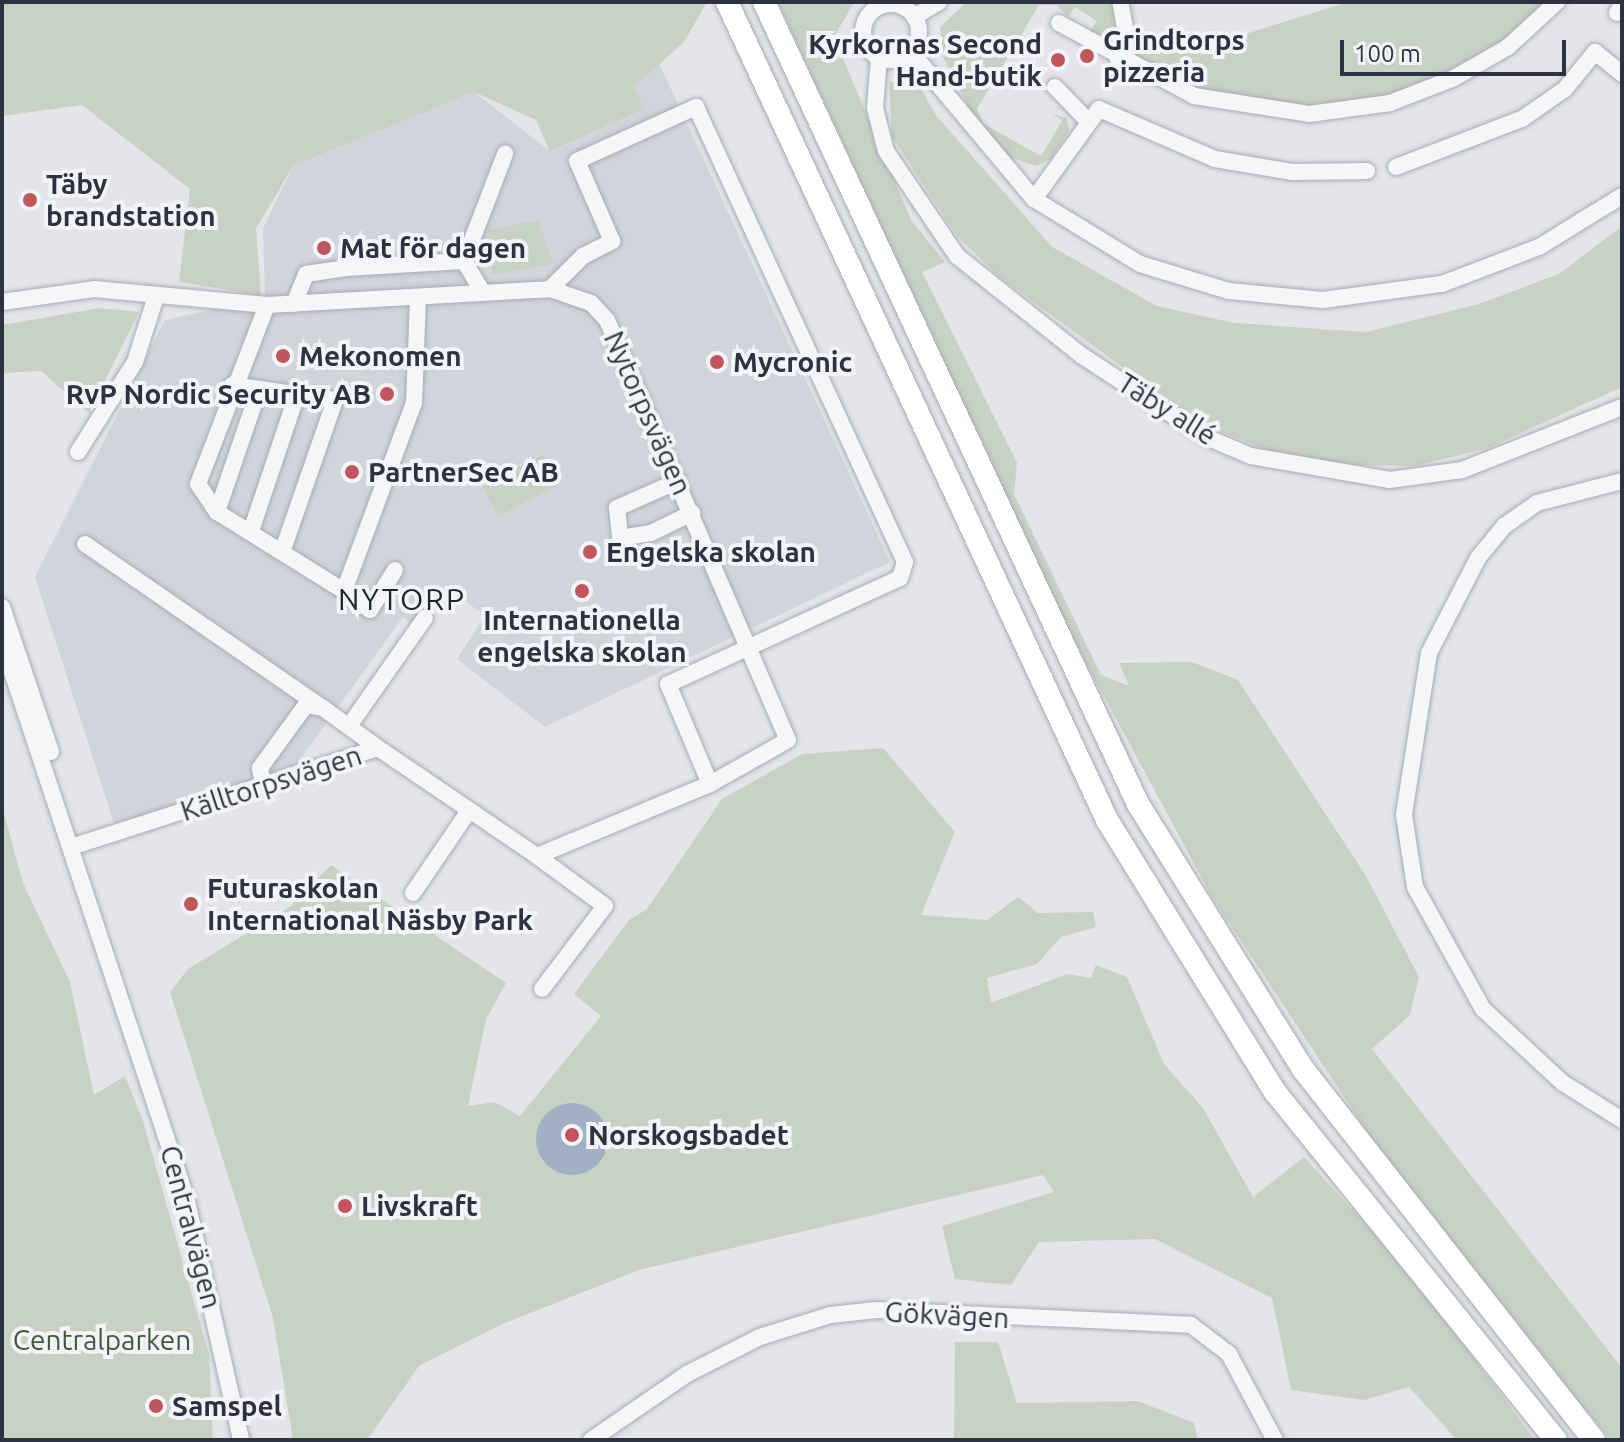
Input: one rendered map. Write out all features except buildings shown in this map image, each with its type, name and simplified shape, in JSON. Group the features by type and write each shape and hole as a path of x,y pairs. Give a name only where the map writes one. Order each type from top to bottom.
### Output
{"highway":[{"path":"727,2 1107,820 1275,1092 1556,1440"},
{"path":"764,2 1138,804 1303,1069 1594,1440"}],"street":[{"path":"914,17 939,2"},
{"path":"1118,59 1127,40 1120,2"},
{"path":"1059,23 1118,59 1229,105 1309,114 1366,109 1454,78 1508,47 1557,2"},
{"path":"911,52 879,58 865,45 863,26 882,4 914,17"},
{"path":"911,52 918,39 914,17"},
{"path":"911,52 1034,199 1140,264 1176,278 1277,298 1323,300 1482,273 1591,221 1622,196"},
{"path":"1396,167 1522,119 1565,89 1595,52 1622,74"},
{"name":"Täby allé","path":"879,58 875,108 886,151 957,256 1081,355 1206,437 1251,456 1390,480 1462,470 1622,407"},
{"path":"1055,87 1086,119"},
{"path":"537,856 710,784 668,684 900,578 905,562 696,107 577,161 612,241 583,256 550,289"},
{"path":"1034,199 1086,119 1108,110 1192,151 1257,168 1367,171"},
{"path":"464,261 505,154"},
{"path":"464,261 482,291"},
{"path":"294,304 306,274 464,261"},
{"name":"Nytorpsvägen","path":"2,302 94,289 267,305 418,301 482,291 550,289 591,303 607,320 788,740 710,784"},
{"path":"78,452 135,362 156,296"},
{"path":"344,591 414,403 418,301"},
{"path":"267,305 232,385 198,484 217,512 370,610 395,570"},
{"path":"232,385 335,400 282,552"},
{"path":"217,512 259,389"},
{"path":"251,531 297,394"},
{"path":"678,481 617,508 620,538 651,533 692,513"},
{"path":"1622,481 1537,503 1505,525 1478,558 1423,672 1404,815 1415,887 1483,1009 1527,1055 1622,1120"},
{"path":"85,544 378,748"},
{"name":"Centralvägen","path":"2,607 186,1197 241,1440"},
{"path":"349,726 425,618"},
{"name":"Centralvägen","path":"2,642 77,845"},
{"path":"263,784 260,768 293,717 306,705 323,708"},
{"name":"Källtorpsvägen","path":"77,845 378,748 605,906 542,989"},
{"path":"413,893 469,811"},
{"name":"Gökvägen","path":"591,1440 687,1374 760,1337 830,1315 877,1310 1191,1325 1229,1354 1275,1440"}],"shaded area":[{"path":"659,63 890,562 545,727 457,659 485,615 454,594 412,624 403,617 289,775 117,833 35,577 165,320 265,298 263,229 293,166 474,92 551,152 642,110 634,87"}],"green space":[{"path":"2,2 706,4 684,42 634,87 644,109 550,152 536,120 474,92 293,166 256,229 261,295 179,282 190,189 82,105 2,116"},
{"path":"778,2 854,2 834,37 911,220 945,262 922,272 1017,463 1014,494 1101,675 1129,686 1119,663 1192,662 1238,680 1366,876 1419,977 1410,1015 1372,1049 1622,1368 1622,1440 1612,1440 1527,1342 1389,1165 1212,897 1057,609"},
{"path":"967,2 1120,2 1125,21 1115,44 1096,37 1090,31 1097,21 1075,7 1068,17 1057,5 1039,5 977,109 984,124 1041,156 1062,121 1053,114 1067,118 1069,131 1051,159 1036,166 1010,157 980,130 943,57 940,27"},
{"path":"1348,2 1553,2 1469,70 1396,98 1316,109 1214,99 1126,51 1131,44 1223,41"},
{"path":"889,82 918,83 935,114 1052,247 1157,306 1234,323 1366,332 1479,304 1559,274 1622,226 1622,387 1488,448 1415,466 1354,465 1267,450 1197,422 1001,278 957,236 892,137"},
{"path":"538,220 553,264 493,275 488,230"},
{"path":"100,308 139,312 89,413 41,371 2,373 2,325"},
{"path":"543,455 558,485 498,516 482,486"},
{"path":"883,748 955,832 921,915 987,920 1018,897 1038,913 1093,912 1096,927 1061,937 1037,964 987,978 991,1003 1067,974 1091,978 1096,965 1127,977 1164,1064 1203,1108 1253,1197 1304,1157 1411,1274 1535,1440 1457,1440 1409,1387 1364,1400 1291,1390 1272,1298 1155,1239 1039,1242 1011,1285 955,1279 942,1226 1054,1192 1043,1175 639,1270 505,1323 419,1366 367,1440 293,1440 273,1318 170,992 188,969 291,906 331,865 506,983 486,1019 468,1106 494,1102 520,1116 601,1016 574,994 629,920 647,909 722,799 802,754"},
{"name":"Centralparken","path":"2,806 23,883 70,982 94,1095 125,1076 143,1121 209,1355 213,1440 2,1440"},
{"path":"955,1342 998,1342 1017,1403 1138,1401 1194,1423 1198,1440 954,1440"}],"water":[{"name":"Norskogsbadet","path":"579,1103 598,1113 606,1125 606,1153 598,1165 586,1173 565,1175 546,1165 538,1153 536,1132 546,1113 558,1105"}],"place":[{"name":"Grindtorps pizzeria","path":"1087,56"},
{"name":"Kyrkornas Second Hand-butik","path":"1058,60"},
{"name":"Täby brandstation","path":"30,200"},
{"name":"Mat för dagen","path":"324,248"},
{"name":"Mekonomen","path":"283,356"},
{"name":"Mycronic","path":"717,362"},
{"name":"RvP Nordic Security AB","path":"387,394"},
{"name":"PartnerSec AB","path":"352,472"},
{"name":"Engelska skolan","path":"590,552"},
{"name":"Internationella engelska skolan","path":"582,591"},
{"name":"Futuraskolan International Näsby Park","path":"191,904"},
{"name":"Norskogsbadet","path":"572,1135"},
{"name":"Livskraft","path":"345,1206"},
{"name":"Samspel","path":"156,1406"}],"district":[{"name":"NYTORP","path":"402,599"}]}
